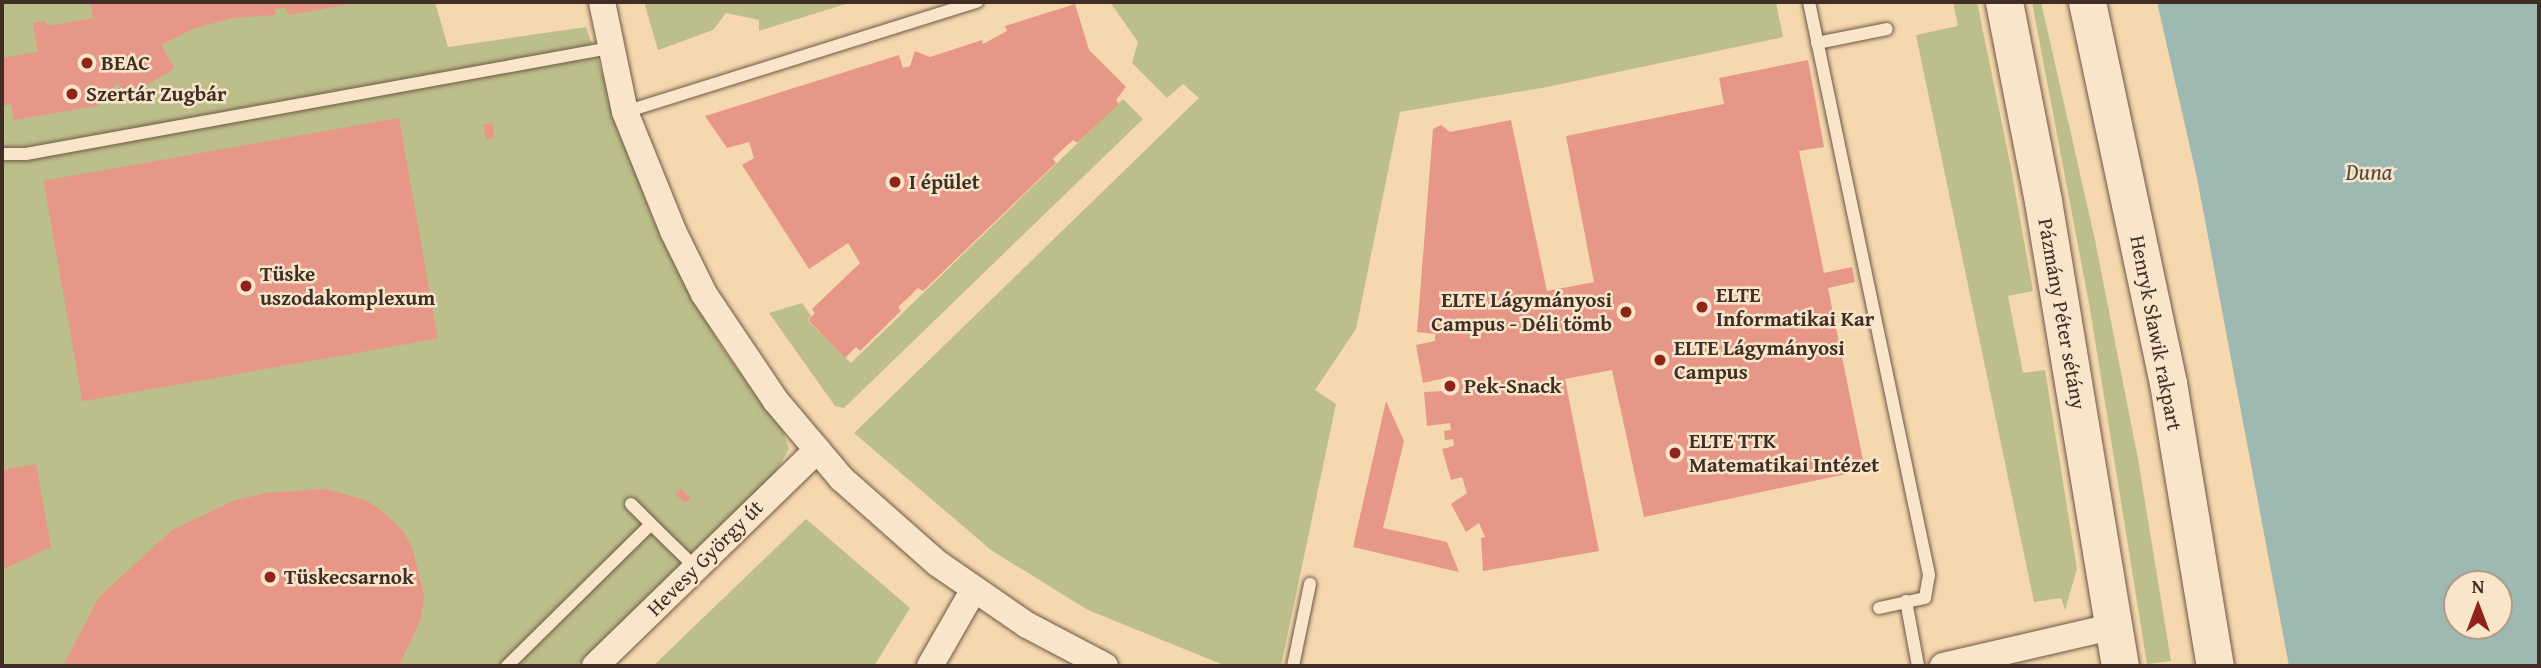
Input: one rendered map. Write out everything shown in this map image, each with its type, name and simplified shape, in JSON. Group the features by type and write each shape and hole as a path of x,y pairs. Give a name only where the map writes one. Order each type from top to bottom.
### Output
{"street":[{"path":"602,2 625,112 668,220 704,294 748,363 817,450 882,515 973,591 1105,666"},
{"name":"Pázmány Péter sétány","path":"2004,2 2073,373 2110,627 2120,666"},
{"name":"Henryk Sławik rakpart","path":"2087,2 2168,383 2216,666"},
{"name":"Hevesy György út","path":"595,666 817,450"},
{"path":"930,666 973,591"},
{"path":"1943,666 2110,627"},
{"name":"Pázmány Péter sétány","path":"2109,666 2110,627"}],"lane":[{"path":"625,112 977,2"},
{"path":"1809,2 1929,575 1925,598 1879,608"},
{"path":"1817,43 1887,29"},
{"path":"2,154 26,154 610,48"},
{"path":"631,504 696,568"},
{"path":"507,666 651,524"},
{"path":"1293,666 1310,584"},
{"path":"1906,601 1918,666"}],"green space":[{"path":"2,2 435,2 448,47 586,27 652,217 676,267 722,348 783,431 789,449 771,480 577,666 2,666"},
{"path":"644,2 852,2 759,31 759,20 726,13 713,30 658,50"},
{"path":"1110,2 1776,2 1783,37 1547,87 1400,112 1356,329 1315,390 1336,404 1281,666 1226,666 1088,610 991,550 854,433 1199,98 1183,84 1167,98 1132,63 1138,42"},
{"path":"1953,2 1977,2 2010,163 2033,291 2008,296 2023,373 2045,370 2077,569 2065,610 2061,598 2034,602 1916,35 1958,26"},
{"path":"2032,2 2041,2 2095,240 2138,459 2171,661 2147,664 2090,309"},
{"path":"1123,99 1143,119 844,408 835,406 769,313 802,303 811,316 807,320 851,363"},
{"path":"806,519 910,608 874,666 653,666"}],"water":[{"name":"Duna","path":"2157,2 2539,2 2539,666 2289,666 2197,178"}],"building":[{"name":"BEAC","path":"90,2 355,3 289,15 286,8 275,9 276,15 232,18 193,29 161,45 175,68 128,97 117,83 97,106 14,120 11,104 2,106 2,58 38,52 33,23 46,21 47,26 93,18"},
{"name":"I épület","path":"1075,4 1089,50 1126,87 1116,100 1119,104 1077,143 1073,140 1061,151 1053,159 1056,163 923,291 918,288 898,307 901,311 860,351 856,347 845,358 808,320 815,313 812,309 860,263 848,243 809,269 742,165 754,158 749,142 727,148 705,116 899,55 903,68 910,66 915,51 930,57 982,40 983,44 1007,31 1005,26"},
{"name":"ELTE Lágymányosi Campus - Déli tömb","path":"1808,60 1824,147 1799,151 1824,273 1852,267 1855,282 1828,288 1865,470 1644,517 1612,370 1565,379 1599,551 1483,571 1481,538 1485,537 1479,523 1466,532 1451,504 1467,493 1462,477 1451,480 1442,449 1454,446 1453,439 1445,440 1444,431 1451,430 1450,423 1427,426 1424,392 1446,391 1445,378 1423,383 1416,345 1435,341 1435,334 1417,332 1433,129 1441,125 1450,132 1511,120 1547,291 1594,282 1566,136 1724,104 1719,78"},
{"name":"Tüske uszodakomplexum","path":"399,118 438,339 82,401 43,181"},
{"path":"492,123 495,138 486,139 483,125"},
{"path":"1386,401 1404,441 1383,528 1447,542 1459,572 1353,547"},
{"path":"36,464 51,547 2,570 2,470"},
{"name":"Tüskecsarnok","path":"326,489 365,500 381,510 404,532 413,550 424,596 421,619 399,666 63,666 99,597 172,530 233,501 265,493"},
{"path":"681,489 691,498 685,503 675,494"}],"place":[{"name":"BEAC","path":"87,63"},
{"name":"Szertár Zugbár","path":"72,94"},
{"name":"I épület","path":"895,182"},
{"name":"Tüske uszodakomplexum","path":"246,286"},
{"name":"ELTE Informatikai Kar","path":"1702,307"},
{"name":"ELTE Lágymányosi Campus - Déli tömb","path":"1626,312"},
{"name":"ELTE Lágymányosi Campus","path":"1660,360"},
{"name":"Pek-Snack","path":"1450,386"},
{"name":"ELTE TTK Matematikai Intézet","path":"1675,453"},
{"name":"Tüskecsarnok","path":"270,577"}]}
